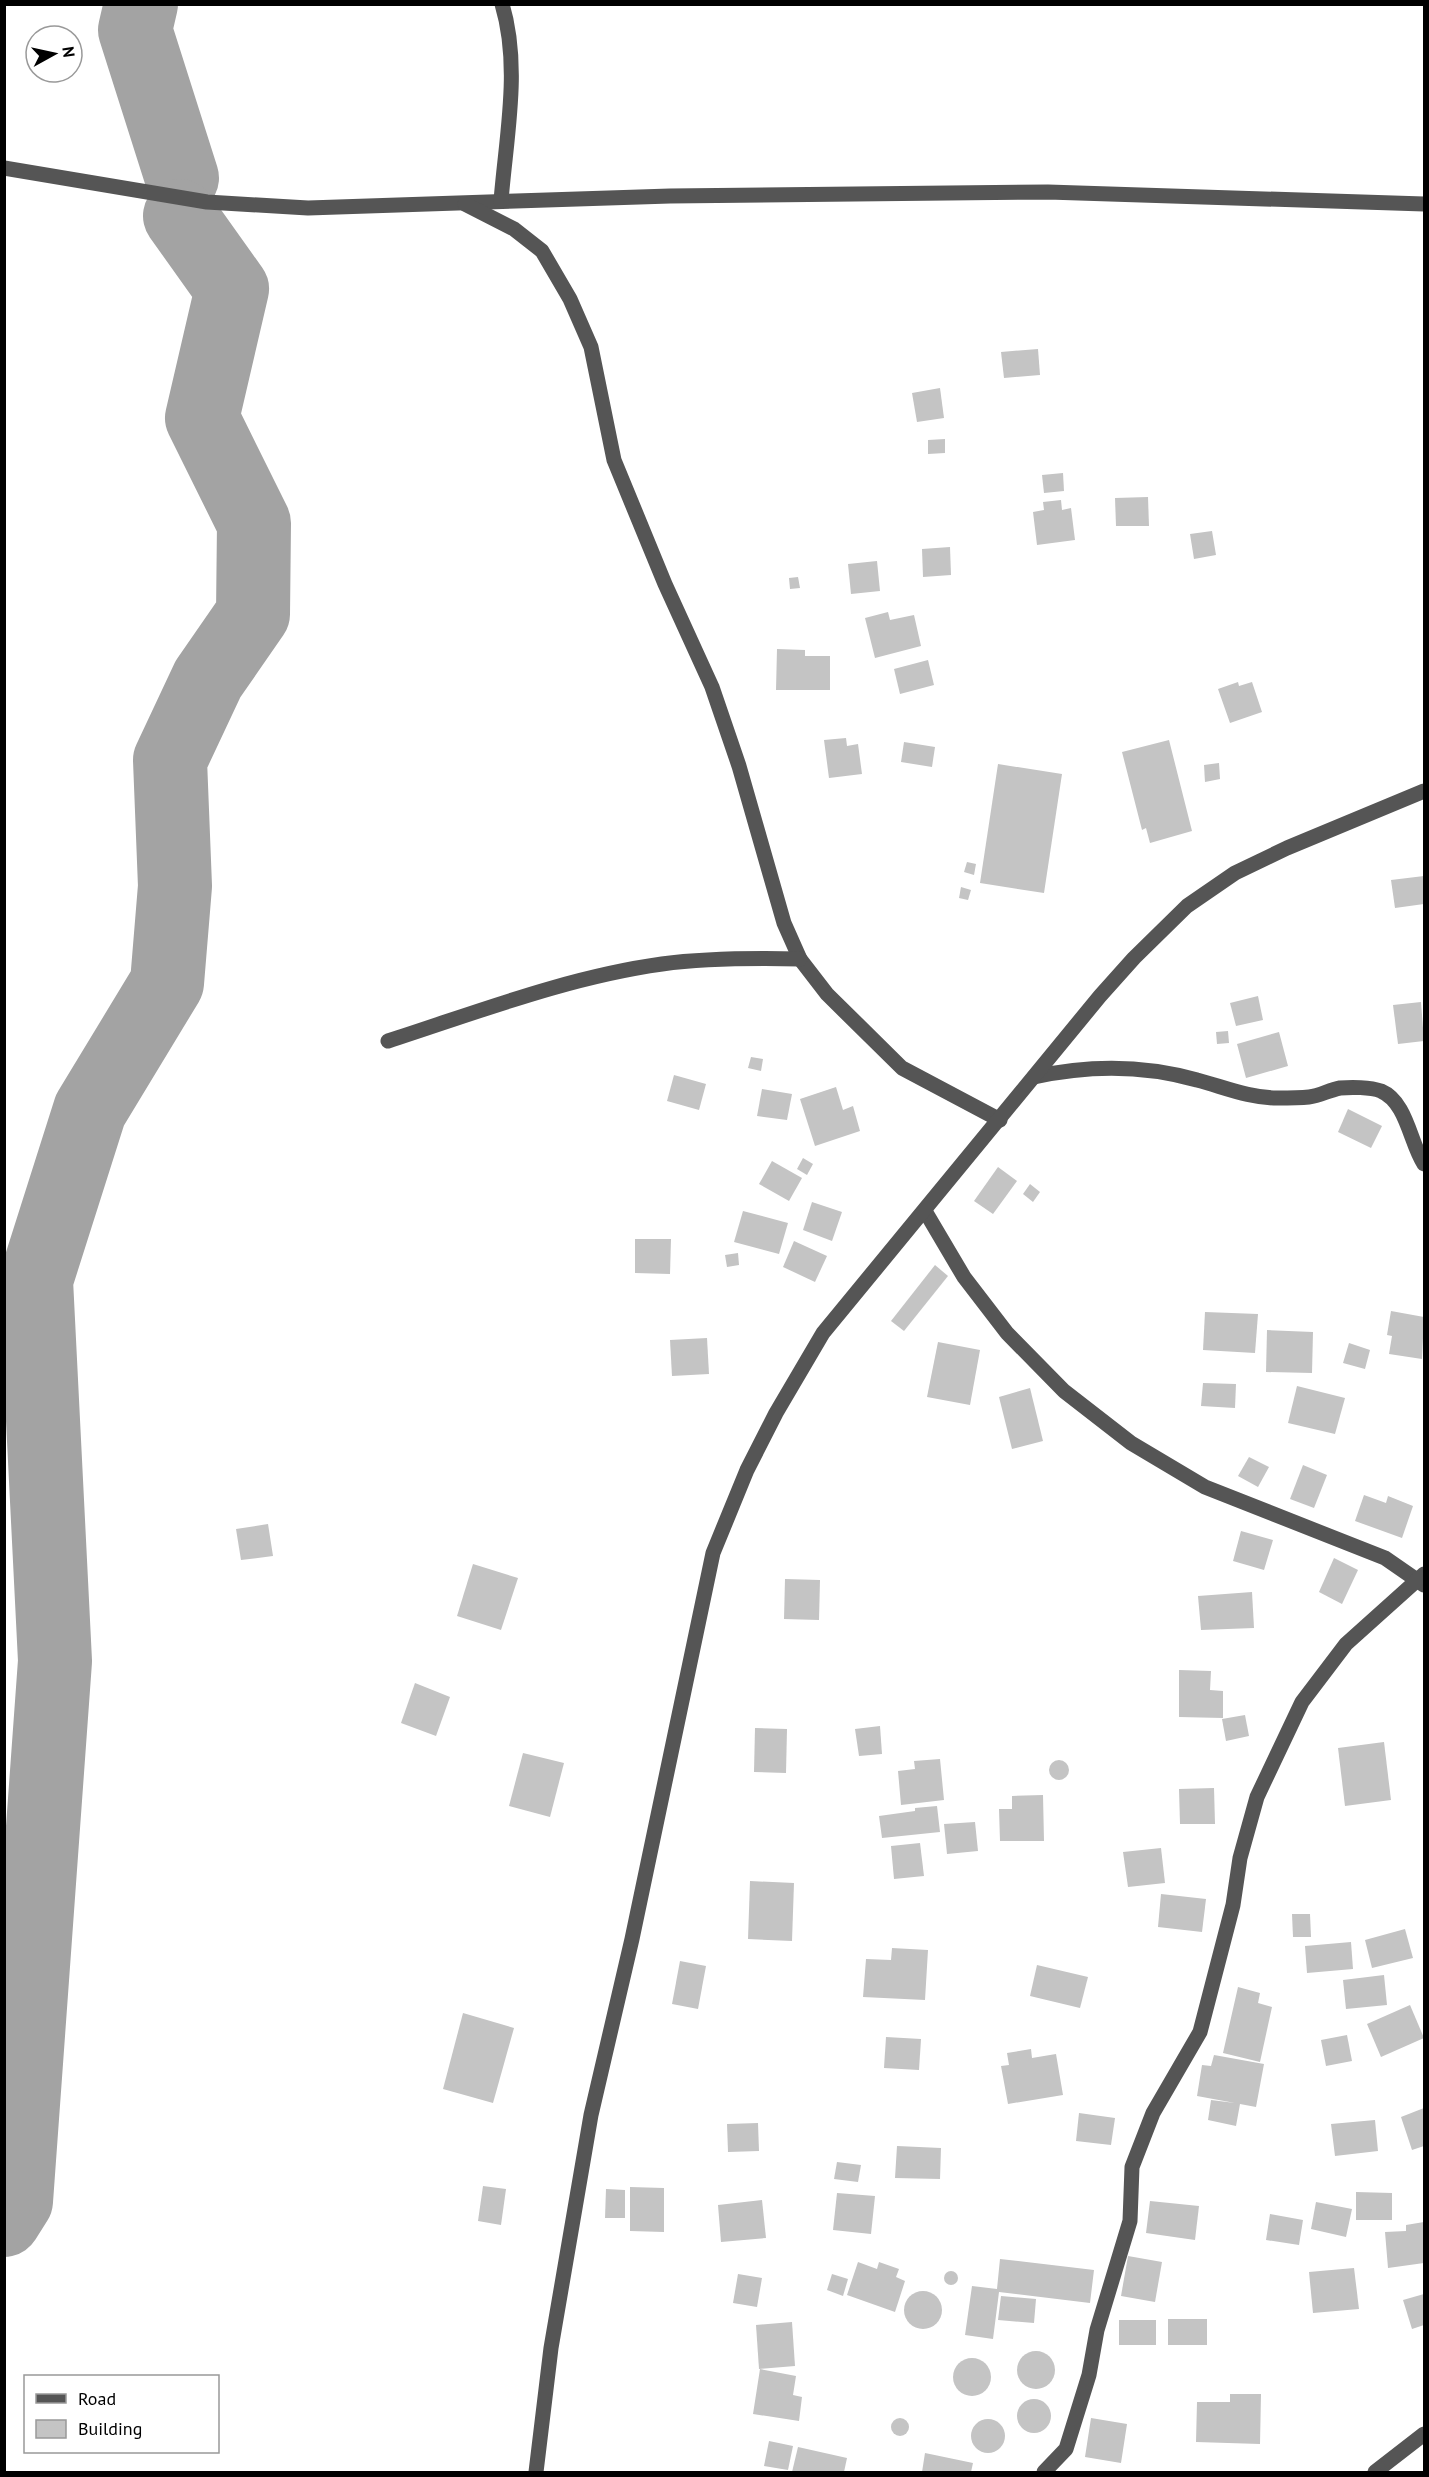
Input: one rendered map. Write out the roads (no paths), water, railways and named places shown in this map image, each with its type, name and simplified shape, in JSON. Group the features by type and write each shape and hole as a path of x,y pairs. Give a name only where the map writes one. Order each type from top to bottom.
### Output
{"street":[{"path":"501,201 512,58 508,25 502,4"},
{"path":"4,168 207,202 308,208 670,196 1048,192 1425,204"},
{"path":"462,202 514,229 542,251 570,299 591,347 614,460 665,584 712,687 739,766 784,923 800,959 827,994 902,1068 1000,1120"},
{"path":"536,2472 551,2348 591,2115 632,1939 713,1553 747,1470 776,1413 823,1333 1100,996 1134,958 1187,906 1235,873 1382,807 1425,791"},
{"path":"388,1041 517,999 598,977 662,964 720,959 800,959"},
{"path":"1034,1077 1068,1069 1109,1068 1154,1071 1197,1079 1236,1092 1274,1098 1311,1097 1340,1088 1382,1091 1398,1105 1419,1156 1425,1164"},
{"path":"925,1211 964,1277 1007,1333 1064,1391 1131,1443 1205,1487 1385,1558 1422,1580 1346,1644 1302,1702 1257,1797 1240,1858 1233,1905 1200,2032 1153,2113 1132,2167 1130,2221 1097,2330 1089,2375 1066,2449 1044,2472"},
{"path":"1375,2472 1425,2434"}],"waterway":[{"path":"141,4 135,30 182,178"},
{"path":"4,2220 16,2201 55,1661 36,1280 90,1110 167,983 175,886 170,760 208,679 253,614 254,523 202,418 232,289 180,216"}]}
